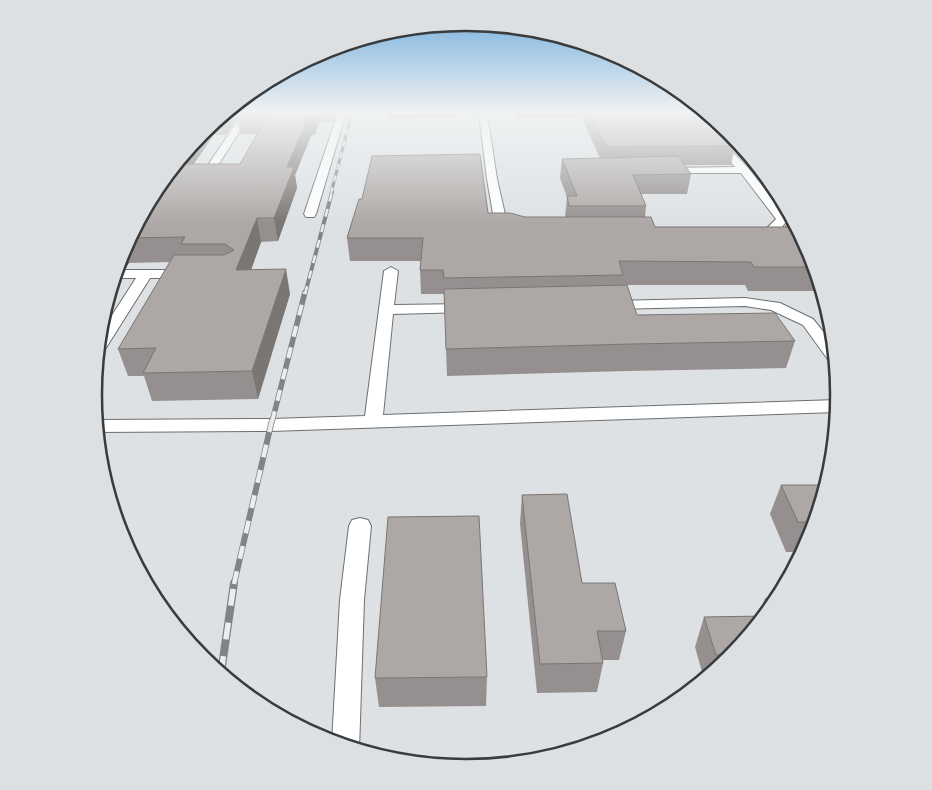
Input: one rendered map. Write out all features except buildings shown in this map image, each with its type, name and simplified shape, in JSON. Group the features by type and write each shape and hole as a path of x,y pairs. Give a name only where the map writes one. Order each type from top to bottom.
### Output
{"lane":[{"path":"173,180 203,180 223,150"},
{"path":"310,214 330,150"},
{"path":"488,150 501,225 507,229 524,233"},
{"path":"725,150 744,170 782,219 777,228 769,232 746,234"},
{"path":"649,171 744,170"},
{"path":"780,224 787,225"},
{"path":"373,421 391,271"},
{"path":"123,274 202,274"},
{"path":"107,333 146,274"},
{"path":"596,305 745,302 776,306 808,322 827,347"},
{"path":"386,310 486,308"},
{"path":"104,426 271,425 830,406"},
{"path":"346,738 352,600 360,526"}],"railway":[{"path":"331,193 342,150"},
{"path":"305,294 332,192"},
{"path":"272,422 305,292"},
{"path":"234,584 272,420"},
{"path":"222,664 234,583"}]}
